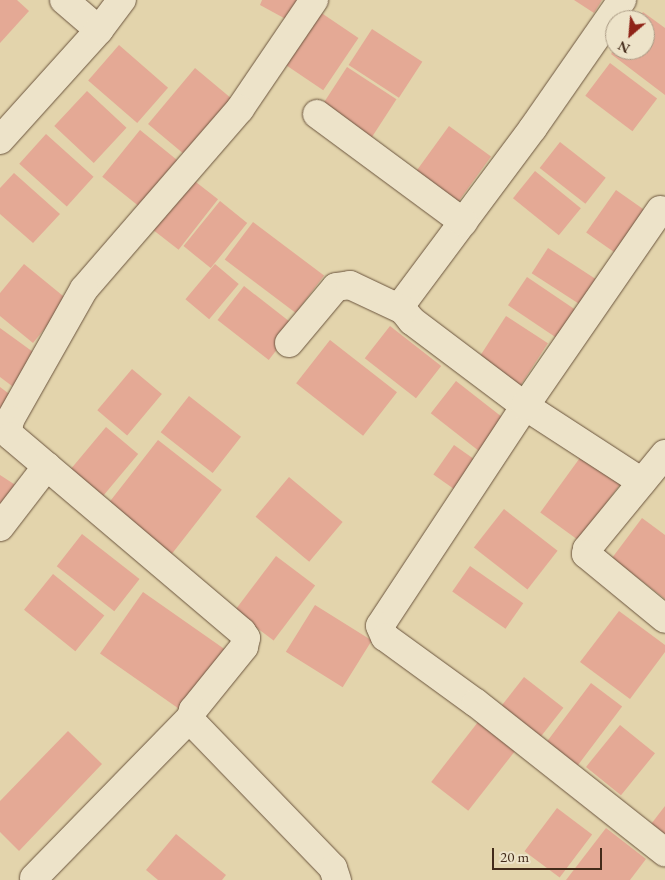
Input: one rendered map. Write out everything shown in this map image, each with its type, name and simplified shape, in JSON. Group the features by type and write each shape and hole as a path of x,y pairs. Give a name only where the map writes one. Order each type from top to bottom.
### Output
{"street":[{"path":"64,0 99,30"},
{"path":"0,140 99,30 122,0"},
{"path":"34,878 191,717 193,710 244,647 246,638 242,632 11,436 8,430 10,420 84,289 240,108 314,0"},
{"path":"403,310 404,301 533,128 622,0"},
{"path":"317,114 463,222"},
{"path":"660,210 525,406 380,626 381,632 385,637 476,703 665,852"},
{"path":"289,343 336,287 350,285 403,310 412,321 525,406 642,482"},
{"path":"665,454 587,550 586,554 665,619"},
{"path":"0,527 47,466"},
{"path":"191,717 194,724 333,868 337,880"}],"building":[{"path":"0,0 17,0 29,11 0,43"},
{"path":"262,0 305,0 293,23 260,5"},
{"path":"574,0 602,0 594,13"},
{"path":"317,10 358,38 323,90 282,62"},
{"path":"655,21 665,28 665,95 619,60 655,60"},
{"path":"372,29 422,62 399,98 349,65"},
{"path":"119,45 168,88 137,123 88,80"},
{"path":"610,63 657,99 632,131 585,96"},
{"path":"347,67 396,99 370,139 321,107"},
{"path":"195,68 237,103 190,159 148,124"},
{"path":"87,91 126,128 94,163 54,126"},
{"path":"449,126 491,157 455,207 413,176"},
{"path":"140,130 184,165 146,212 102,177"},
{"path":"46,134 94,177 67,207 19,164"},
{"path":"560,142 606,178 585,204 540,168"},
{"path":"535,171 581,208 559,235 513,198"},
{"path":"14,173 60,214 33,243 0,214 0,188"},
{"path":"192,179 218,199 179,250 153,229"},
{"path":"616,190 649,213 619,256 586,233"},
{"path":"220,201 247,223 211,268 183,246"},
{"path":"253,222 324,276 296,313 225,260"},
{"path":"548,248 598,281 582,306 532,273"},
{"path":"24,264 68,300 33,343 0,316 0,293"},
{"path":"215,264 239,284 209,319 185,299"},
{"path":"527,277 582,314 563,342 508,305"},
{"path":"244,286 295,326 269,360 218,320"},
{"path":"506,316 548,343 519,389 477,361"},
{"path":"390,326 441,366 416,398 365,358"},
{"path":"0,328 40,357 16,389 0,377"},
{"path":"330,340 397,392 363,436 296,383"},
{"path":"132,369 162,394 127,435 97,410"},
{"path":"456,381 505,419 480,451 431,413"},
{"path":"0,387 12,396 0,413"},
{"path":"189,396 241,437 213,473 161,432"},
{"path":"106,427 138,454 102,497 70,470"},
{"path":"158,440 222,490 171,554 108,505"},
{"path":"454,445 481,464 460,493 433,474"},
{"path":"582,455 621,483 579,541 540,512"},
{"path":"0,475 20,488 0,516"},
{"path":"289,477 343,522 309,562 256,517"},
{"path":"504,509 558,551 527,589 474,548"},
{"path":"642,518 665,535 665,599 612,558"},
{"path":"82,534 140,579 114,611 57,566"},
{"path":"276,556 315,585 274,641 234,611"},
{"path":"470,566 523,603 505,629 452,591"},
{"path":"53,574 104,616 75,651 24,610"},
{"path":"143,592 229,652 186,714 100,653"},
{"path":"315,605 372,641 343,687 286,652"},
{"path":"619,611 665,645 665,652 630,699 580,662"},
{"path":"524,677 563,708 538,740 499,709"},
{"path":"591,683 622,706 577,766 546,743"},
{"path":"478,722 515,751 468,811 431,782"},
{"path":"620,725 655,753 621,795 586,767"},
{"path":"68,731 102,764 19,851 0,832 0,801"},
{"path":"665,806 665,841 648,828"},
{"path":"557,808 592,834 560,878 525,851"},
{"path":"606,828 646,859 630,880 566,880"},
{"path":"176,834 226,875 222,880 158,880 146,870"}]}
